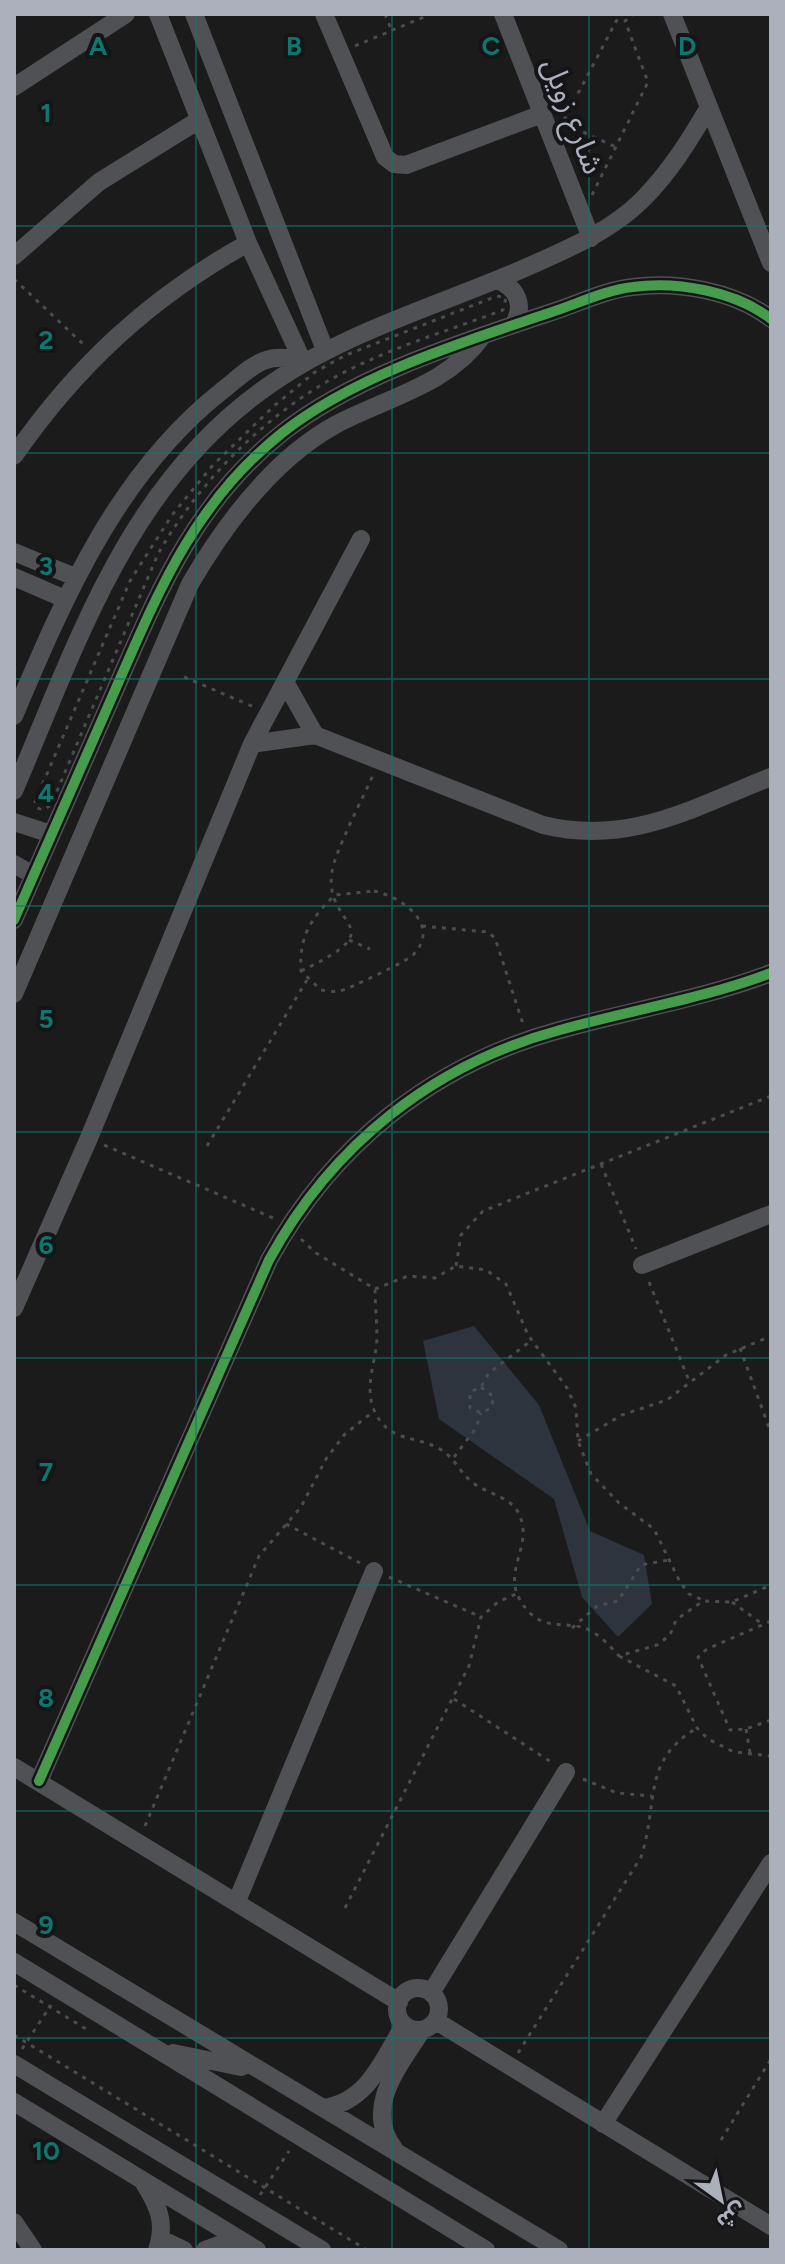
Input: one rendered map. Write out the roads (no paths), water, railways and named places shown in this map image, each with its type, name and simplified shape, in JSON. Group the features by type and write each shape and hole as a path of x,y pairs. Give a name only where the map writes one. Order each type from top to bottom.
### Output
{"street":[{"path":"14,87 126,14"},
{"path":"158,14 248,243 303,362"},
{"path":"194,14 325,350"},
{"path":"324,14 385,157 394,164 406,165 542,114"},
{"name":"شارع زويل","path":"503,14 591,238"},
{"path":"672,14 771,263"},
{"path":"14,791 119,551 175,472 218,426 303,362 325,350 591,238 641,201 680,158 709,107"},
{"path":"14,256 99,182 199,120"},
{"path":"14,456 58,395 94,355 168,292 248,243"},
{"path":"497,280 513,290 518,298 520,308 513,325"},
{"path":"14,920 168,569 214,501 238,472 283,432 334,399 482,337 631,287 678,286 724,296 771,319"},
{"path":"14,994 190,584 210,549 247,502 294,455 335,425 451,370 482,337"},
{"path":"14,716 75,577 133,483 205,404 268,358 284,356 303,362"},
{"path":"14,1308 89,1138 252,744 361,539"},
{"path":"14,552 75,577"},
{"path":"14,577 65,599"},
{"path":"285,682 315,735"},
{"path":"28,684 55,694"},
{"path":"252,744 315,735 543,825 588,833 633,829 771,777"},
{"path":"14,822 51,834"},
{"path":"14,864 33,875"},
{"path":"39,1781 269,1260 288,1224 336,1163 393,1111 457,1069 528,1039 705,995 771,973"},
{"path":"642,1265 771,1214"},
{"path":"237,1901 374,1571"},
{"path":"14,1767 399,2002"},
{"path":"431,1993 566,1772"},
{"path":"603,2124 771,1863"},
{"path":"14,1922 559,2250"},
{"path":"14,1962 486,2250"},
{"path":"323,2108 352,2100 364,2090 421,2025 438,2003 431,1993 409,1991 399,2002 398,2014 421,2025 509,2066 771,2226"},
{"path":"397,2152 386,2138 380,2121 381,2103 421,2025"},
{"path":"166,2053 215,2060 274,2079"},
{"path":"17,2058 322,2250"},
{"path":"14,2102 256,2249"},
{"path":"141,2178 160,2211 159,2244 184,2250"},
{"path":"14,2222 33,2250"},
{"path":"536,2236 550,2250"},
{"path":"205,2250 230,2244 256,2249"}]}
